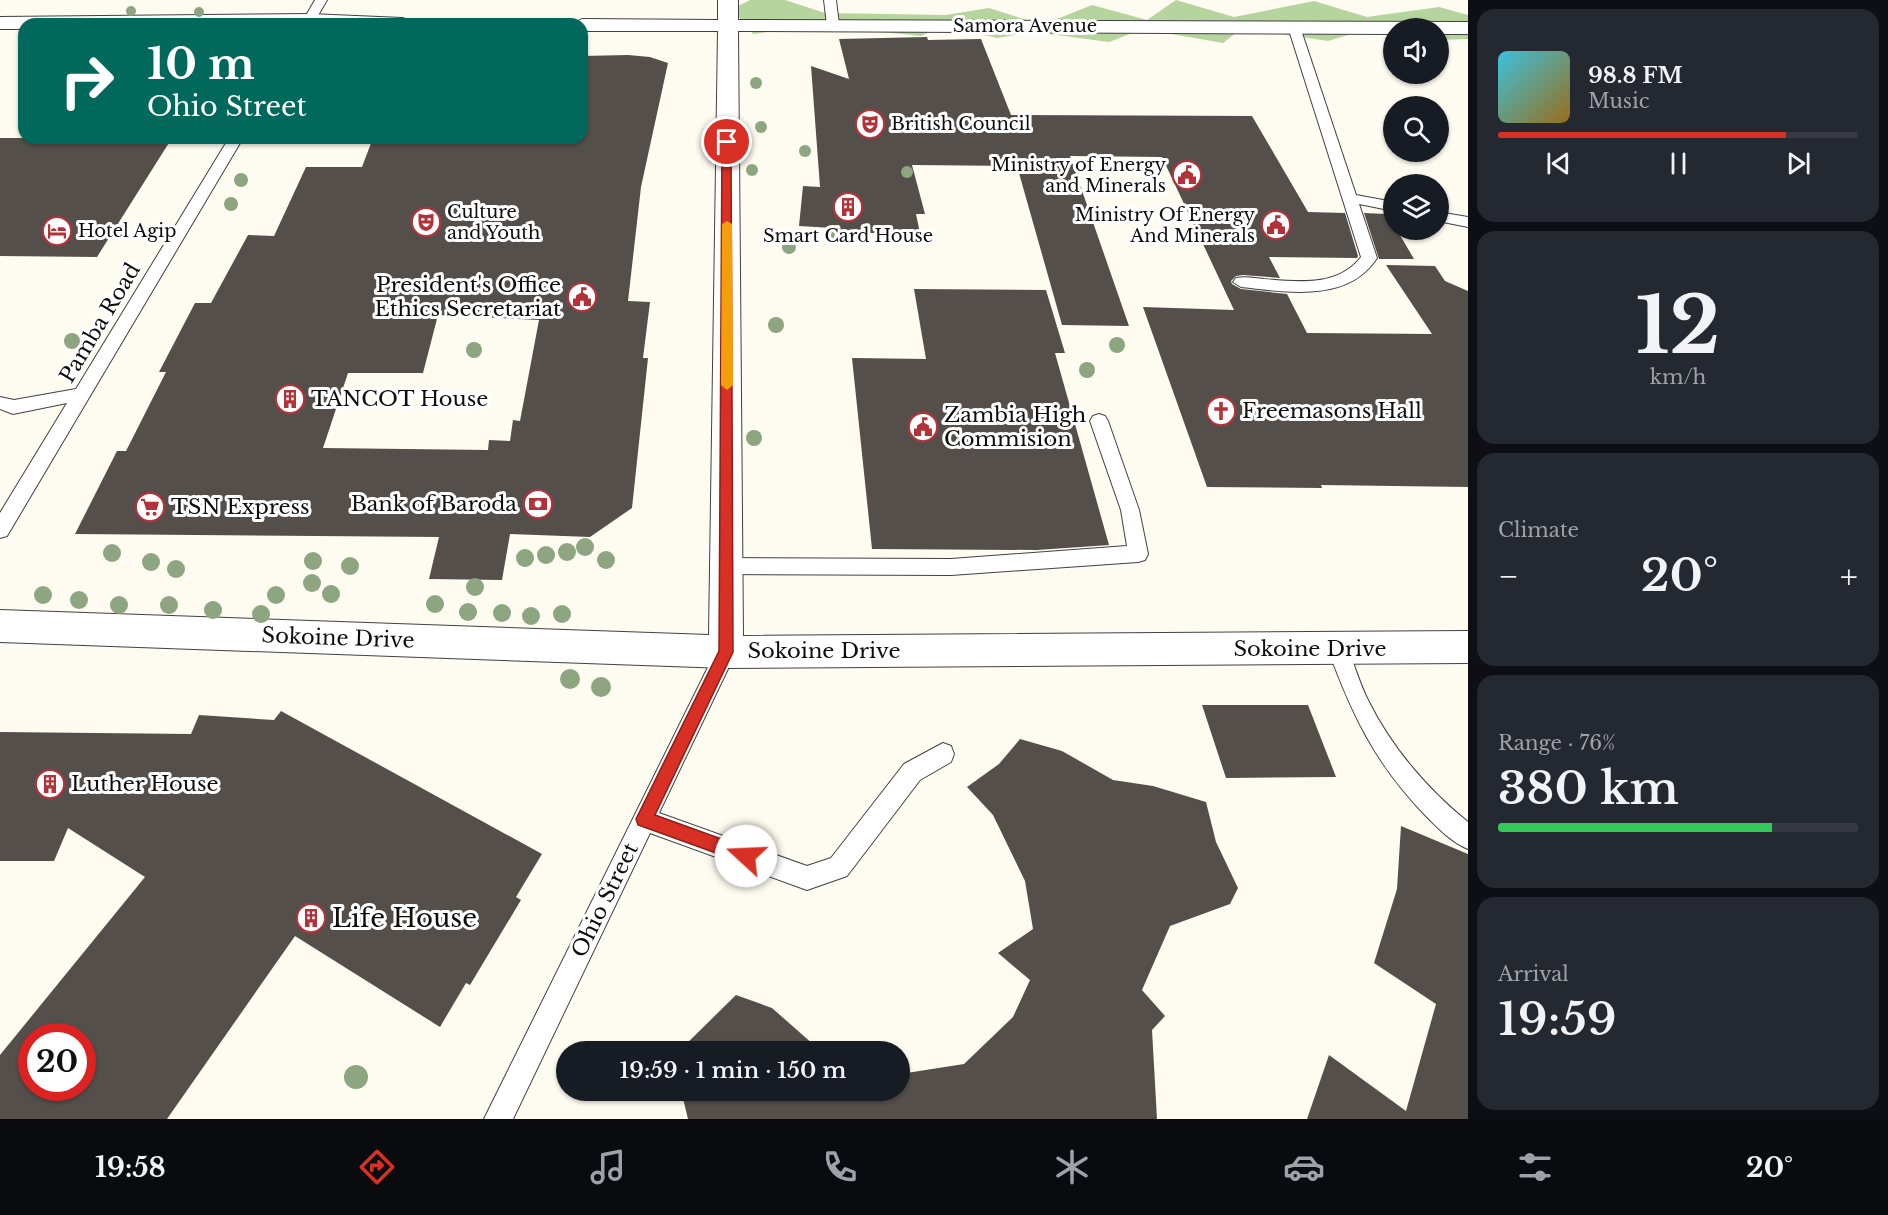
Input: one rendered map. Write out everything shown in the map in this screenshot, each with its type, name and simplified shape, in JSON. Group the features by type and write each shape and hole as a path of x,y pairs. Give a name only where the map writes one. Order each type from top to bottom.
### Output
{"street":[{"name":"Samora Avenue","path":"588,24 728,12 833,25 1468,28"},
{"name":"Ohio Street","path":"726,652 728,12"},
{"path":"0,23 18,23"},
{"name":"Sokoine Drive","path":"0,626 726,652 1468,647"}],"lane":[{"path":"310,18 321,0"},
{"path":"830,0 833,25"},
{"path":"1240,282 1288,286 1342,282 1364,268 1369,258 1294,27"},
{"name":"Pamba Road","path":"0,530 232,144"},
{"path":"1349,198 1383,205"},
{"path":"1449,218 1468,222"},
{"path":"3,403 13,407 82,393"},
{"path":"726,566 951,567 1138,554 1130,510 1099,421"},
{"path":"1338,649 1365,717 1410,784 1446,820 1468,837"},
{"name":"Ohio Street","path":"498,1119 726,652"},
{"path":"644,819 807,878 839,868 873,820 912,772 943,754"}],"green space":[{"path":"750,0 785,0 825,13 946,15 989,8 1042,25 1092,5 1147,20 1176,0 1234,17 1314,1 1367,17 1439,7 1468,15 1468,39 1449,40 1449,18 1383,18 1383,28 1371,28 1328,41 1242,28 1223,43 1143,29 1109,42 1034,32 997,38 945,25 921,36 815,25 753,34 732,9"}],"building":[{"path":"927,37 928,40 981,39 1011,115 1252,116 1308,212 1345,213 1358,256 1357,258 1269,257 1280,278 1243,275 1236,276 1231,281 1241,289 1287,294 1307,333 1432,334 1386,265 1435,266 1445,281 1468,291 1468,487 1321,485 1322,488 1207,487 1143,307 1234,310 1162,157 1070,156 1129,326 1062,325 1017,166 912,165 925,214 916,214 920,233 832,233 832,228 799,226 803,186 820,187 811,66 849,79 839,39"},
{"path":"628,55 650,57 668,63 641,187 628,301 650,302 643,358 648,358 632,508 590,537 510,534 502,580 429,579 439,537 75,534 117,451 126,451 166,372 159,372 195,303 211,303 248,235 274,236 306,167 362,167 371,144 588,144 588,56","holes":["438,315 539,320 520,421 513,420 510,441 489,440 488,450 323,448 348,373 423,373"]},
{"path":"0,138 18,138 18,144 168,144 97,257 0,256"},
{"path":"1364,213 1383,214 1383,240 1403,240 1414,259 1379,259"},
{"path":"914,289 1046,290 1065,353 1055,353 1109,545 1037,550 872,549 852,358 926,359"},
{"path":"1202,705 1308,705 1336,777 1226,778"},
{"name":"Life House","path":"281,711 542,854 516,897 521,900 470,985 466,983 440,1027 295,936 167,1119 0,1119 0,1055 18,1033 18,1101 96,1101 96,1023 26,1023 145,877 68,828 54,861 0,861 0,732 191,734 199,715 274,720"},
{"path":"1020,739 1062,751 1113,780 1153,786 1206,802 1216,842 1238,888 1230,904 1170,926 1142,990 1165,1016 1152,1030 1157,1119 688,1119 684,1101 910,1101 910,1072 964,1064 1013,1017 1030,980 998,953 1033,929 1025,881 993,815 967,787 999,764"},
{"path":"1401,826 1468,854 1468,1119 1307,1119 1329,1055 1406,1111 1436,1004 1374,963 1397,889"},
{"path":"736,995 772,1008 810,1041 689,1041"}],"slow traffic":[{"path":"727,224 727,385"}],"place":[{"name":"British Council","path":"870,124"},
{"name":"Ministry of Energy and Minerals","path":"1187,175"},
{"name":"Smart Card House","path":"848,207"},
{"name":"Culture and Youth","path":"426,222"},
{"name":"Ministry Of Energy And Minerals","path":"1276,225"},
{"name":"Hotel Agip","path":"57,231"},
{"name":"President's Office Ethics Secretariat","path":"582,297"},
{"name":"TANCOT House","path":"290,399"},
{"name":"Freemasons Hall","path":"1221,411"},
{"name":"Zambia High Commision","path":"923,427"},
{"name":"Bank of Baroda","path":"538,504"},
{"name":"TSN Express","path":"150,507"},
{"name":"Luther House","path":"50,784"},
{"name":"Life House","path":"311,918"}],"route":[{"path":"727,142 726,652 644,819 746,856"}]}
